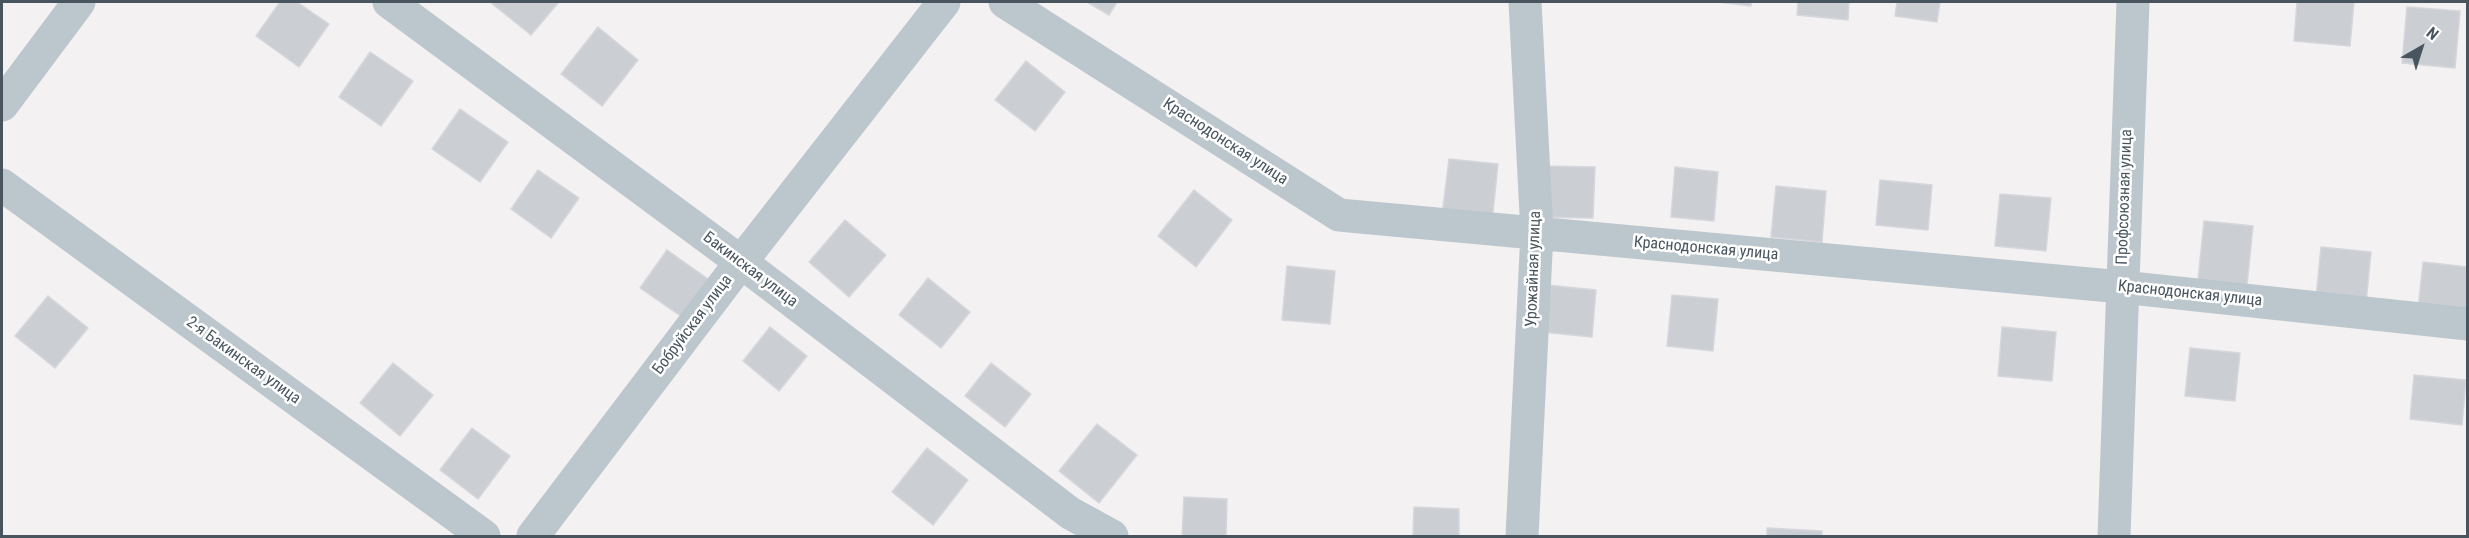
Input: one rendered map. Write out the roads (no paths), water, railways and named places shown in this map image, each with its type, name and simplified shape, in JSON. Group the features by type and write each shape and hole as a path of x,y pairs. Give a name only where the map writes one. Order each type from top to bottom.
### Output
{"street":[{"path":"2,105 79,2"},
{"name":"Бакинская улица","path":"389,2 741,262 1070,513 1112,537"},
{"name":"Бобруйская улица","path":"533,537 741,262 944,2"},
{"name":"Краснодонская улица","path":"1005,2 1339,215 2122,287 2468,324"},
{"name":"Урожайная улица","path":"1522,537 1537,233 1525,2"},
{"name":"Профсоюзная улица","path":"2114,537 2133,2"},
{"name":"2-я Бакинская улица","path":"2,185 484,537"}]}
